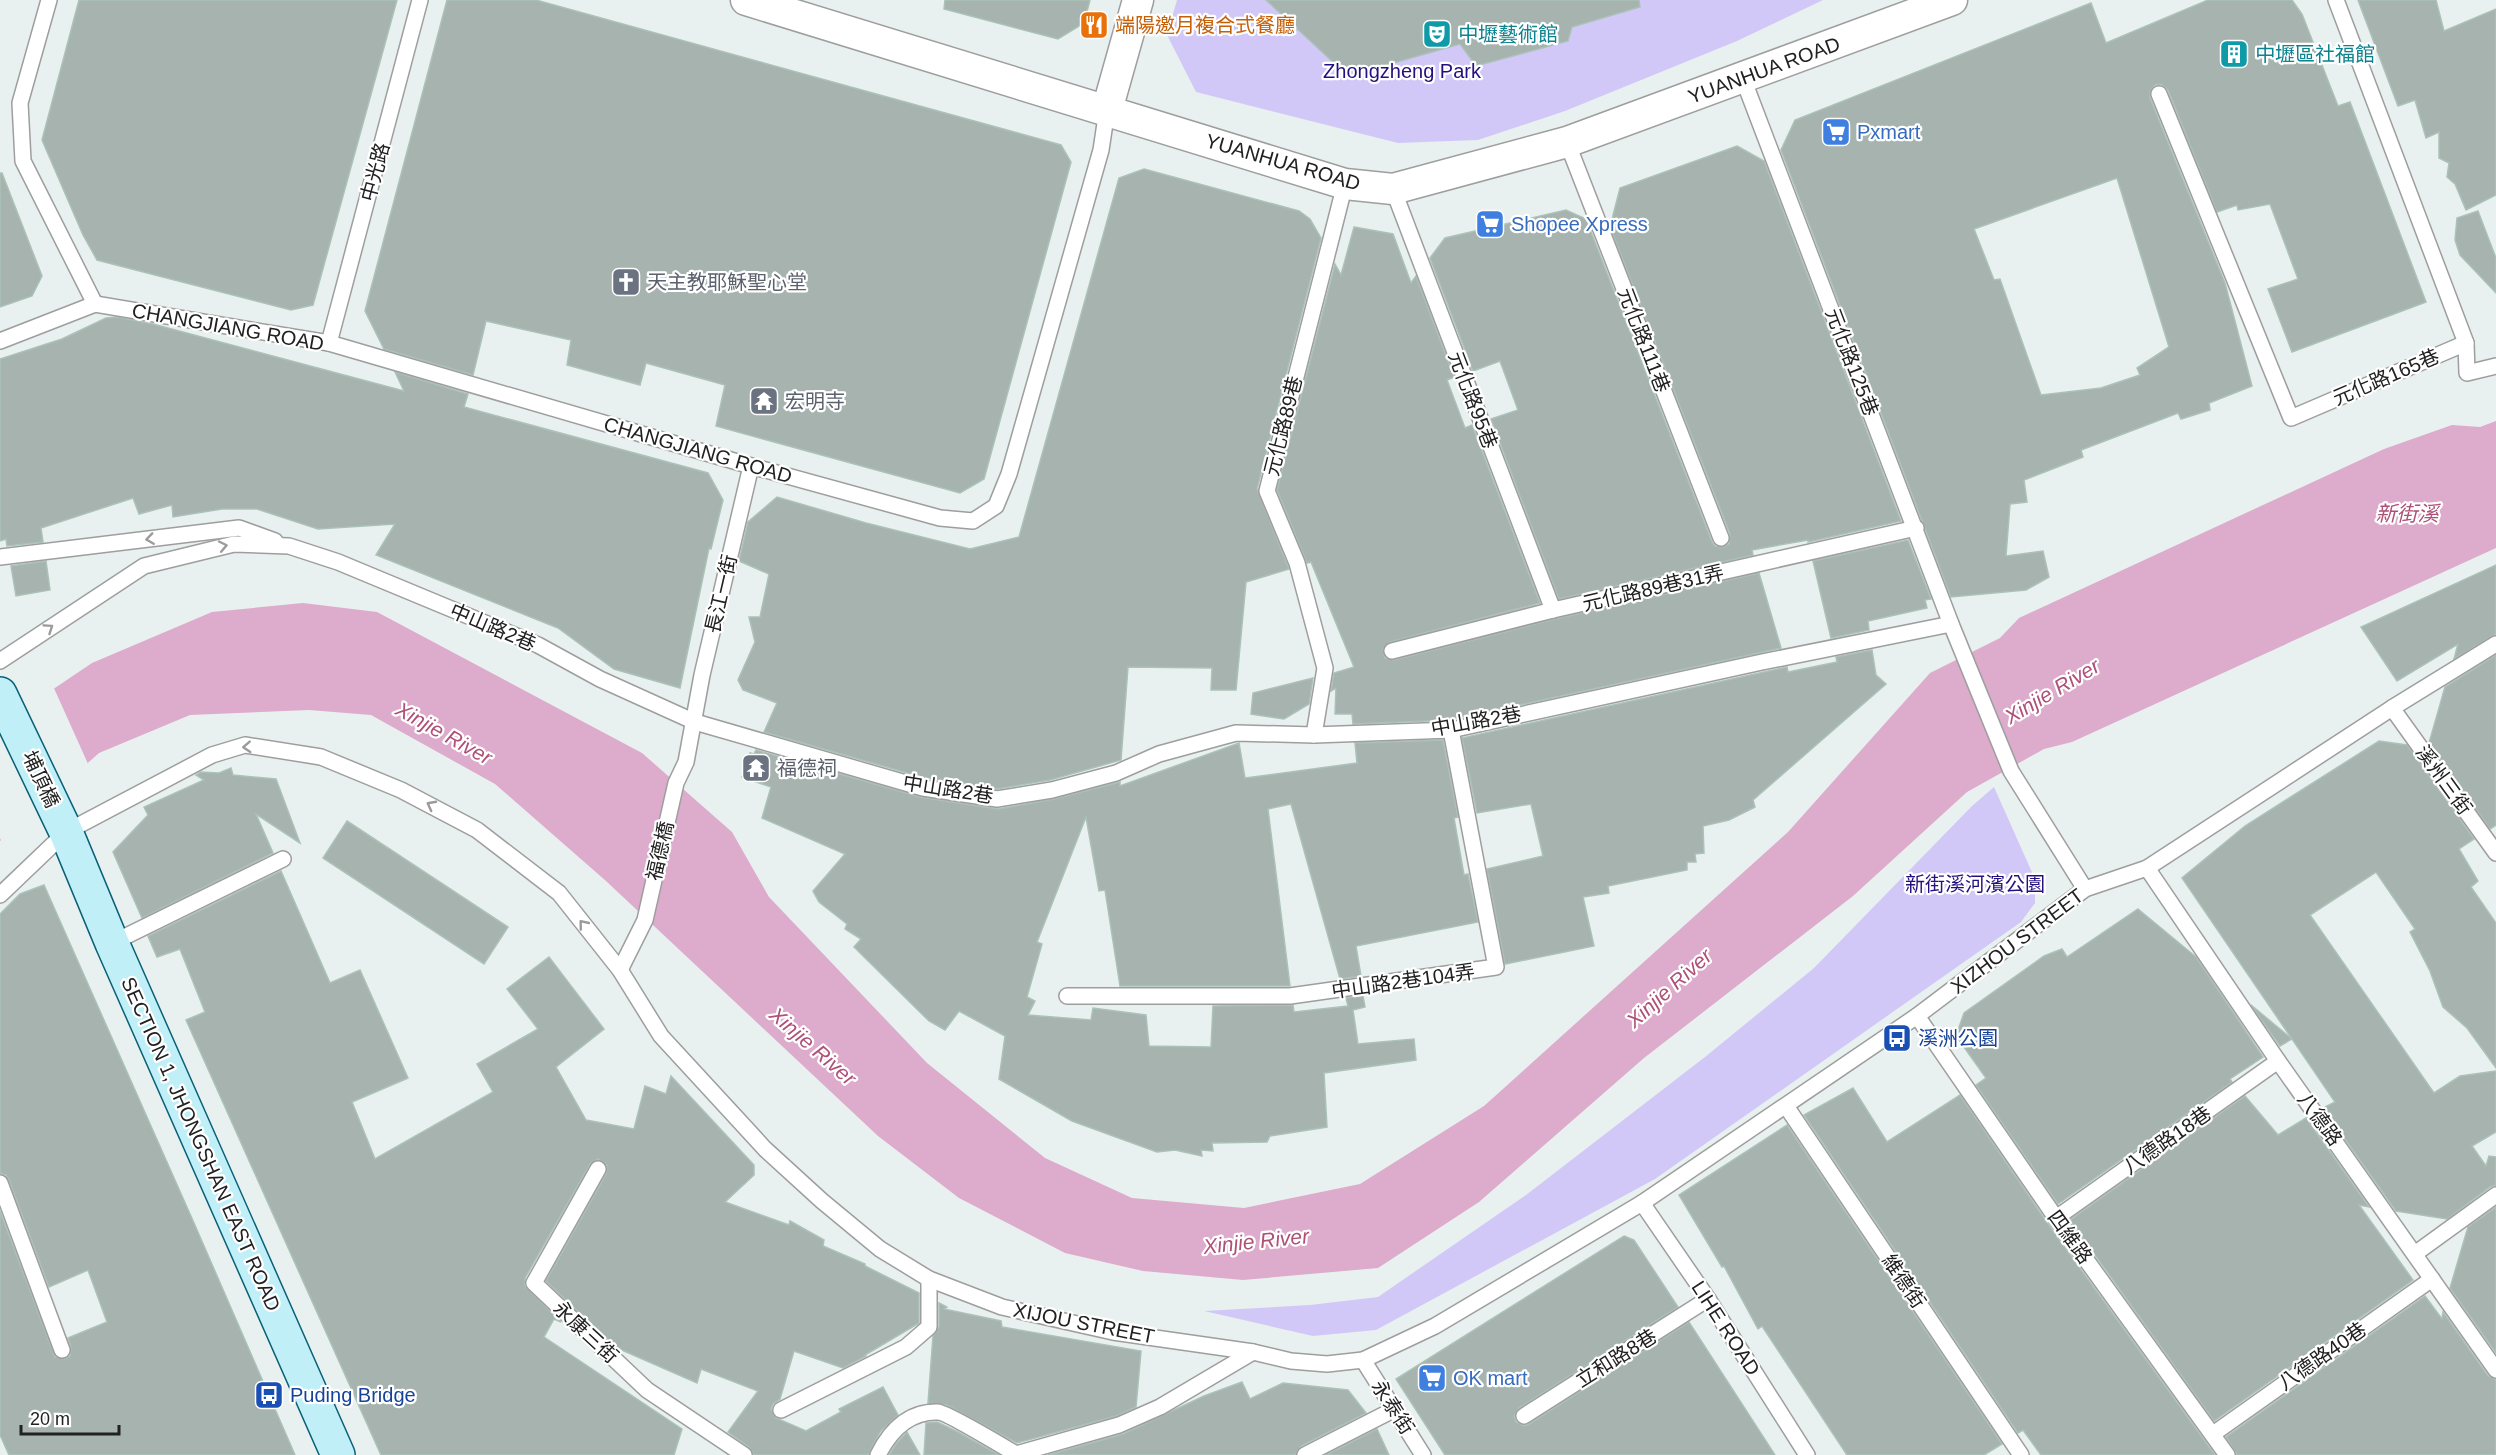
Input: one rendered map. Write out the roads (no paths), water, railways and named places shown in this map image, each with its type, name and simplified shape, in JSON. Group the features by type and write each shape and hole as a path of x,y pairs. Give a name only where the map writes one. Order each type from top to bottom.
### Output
{"main road":[{"name":"埔頂橋","path":"0,694 66,832"},
{"name":"SECTION 1, JHONGSHAN EAST ROAD","path":"66,832 112,943 338,1455"}],"street":[{"name":"YUANHUA ROAD","path":"746,0 785,5 1107,110 1345,184 1393,189 1567,142 1952,0"},
{"path":"1107,110 1138,0"}],"lane":[{"path":"0,340 95,304 23,161 20,103 49,0"},
{"name":"中光路","path":"329,344 420,0"},
{"path":"2336,0 2466,343 2467,373 2496,366"},
{"name":"元化路125巷","path":"1742,76 1951,624 2011,771 2085,889"},
{"name":"元化路165巷","path":"2159,94 2291,418 2466,343"},
{"name":"CHANGJIANG ROAD","path":"95,304 329,344 940,518 972,520 996,506 1009,474 1101,150 1107,110"},
{"name":"元化路111巷","path":"1567,142 1721,538"},
{"name":"元化路89巷","path":"1314,735 1325,668 1296,563 1267,491 1345,184"},
{"name":"元化路95巷","path":"1393,189 1553,610"},
{"name":"長江一街","path":"676,783 686,762 702,675 751,466"},
{"path":"0,557 239,528 289,546"},
{"name":"元化路89巷31弄","path":"1392,651 1553,610 1916,528"},
{"name":"中山路2巷","path":"0,660 144,566 234,544 289,546 338,562 538,645 600,679 695,722 923,788 997,798 1053,790 1105,776 1159,754 1236,732 1314,735 1451,730 1762,662 1951,624"},
{"name":"XIZHOU STREET","path":"1642,1203 1917,1016 2085,889 2147,868 2392,708 2496,644"},
{"name":"溪州三街","path":"2392,708 2496,853"},
{"name":"中山路2巷104弄","path":"1067,996 1290,996 1497,967 1451,730"},
{"name":"XIJOU STREET","path":"0,895 66,832 212,755 245,745 321,756 401,790 477,830 559,893 620,970 662,1036 765,1149 822,1201 880,1249 929,1279 1002,1307 1113,1332 1253,1352 1291,1361 1327,1364 1363,1360 1435,1326 1642,1203"},
{"name":"福德橋","path":"620,970 645,920 676,783"},
{"path":"112,943 283,858"},
{"name":"八德路","path":"2147,868 2278,1061 2416,1253 2496,1370"},
{"name":"四維路","path":"1917,1016 2056,1218 2226,1455"},
{"name":"八德路18巷","path":"2056,1218 2278,1061"},
{"name":"維德街","path":"1786,1106 2021,1455"},
{"name":"永康三街","path":"598,1169 534,1283 647,1390 744,1455"},
{"path":"0,1183 62,1350"},
{"path":"2416,1253 2496,1195"},
{"name":"LIHE ROAD","path":"1642,1203 1708,1299 1807,1455"},
{"path":"781,1410 906,1347 928,1327 929,1279"},
{"name":"八德路40巷","path":"2213,1434 2432,1279"},
{"name":"立和路8巷","path":"1524,1416 1708,1299"},
{"path":"878,1455 885,1441 908,1417 940,1411 1016,1454 1027,1451 1119,1425 1160,1407 1253,1352"},
{"name":"永泰街","path":"1363,1360 1423,1455"},
{"path":"1305,1455 1395,1408"}],"water":[{"name":"新街溪","path":"2496,421 2496,548 2072,742 2044,749 1967,792 1853,896 1644,1058 1479,1202 1378,1268 1243,1280 1143,1271 1065,1253 959,1198 878,1136 606,881 495,784 371,715 309,710 190,715 99,753 0,841 0,725 92,663 212,612 303,603 377,612 642,753 732,832 769,897 927,1063 1045,1158 1132,1198 1244,1208 1360,1184 1484,1106 1788,832 1930,673 2000,638 2019,618 2384,449 2452,425 2480,427"}],"place":[{"name":"端陽邀月複合式餐廳","path":"1094,25"},
{"name":"中壢藝術館","path":"1437,34"},
{"name":"中壢區社福館","path":"2234,54"},
{"name":"Pxmart","path":"1836,132"},
{"name":"Shopee Xpress","path":"1490,224"},
{"name":"天主教耶穌聖心堂","path":"626,282"},
{"name":"宏明寺","path":"764,401"},
{"name":"福德祠","path":"756,768"},
{"name":"溪洲公園","path":"1897,1038"},
{"name":"OK mart","path":"1432,1378"},
{"name":"Puding Bridge","path":"269,1395"}],"park label":[{"name":"Zhongzheng Park","path":"1402,71"},
{"name":"新街溪河濱公園","path":"1975,884"}],"water label":[{"name":"Xinjie River","path":"2052,691"},
{"name":"Xinjie River","path":"444,733"},
{"name":"Xinjie River","path":"1669,988"},
{"name":"Xinjie River","path":"813,1046"},
{"name":"Xinjie River","path":"1256,1241"}]}
